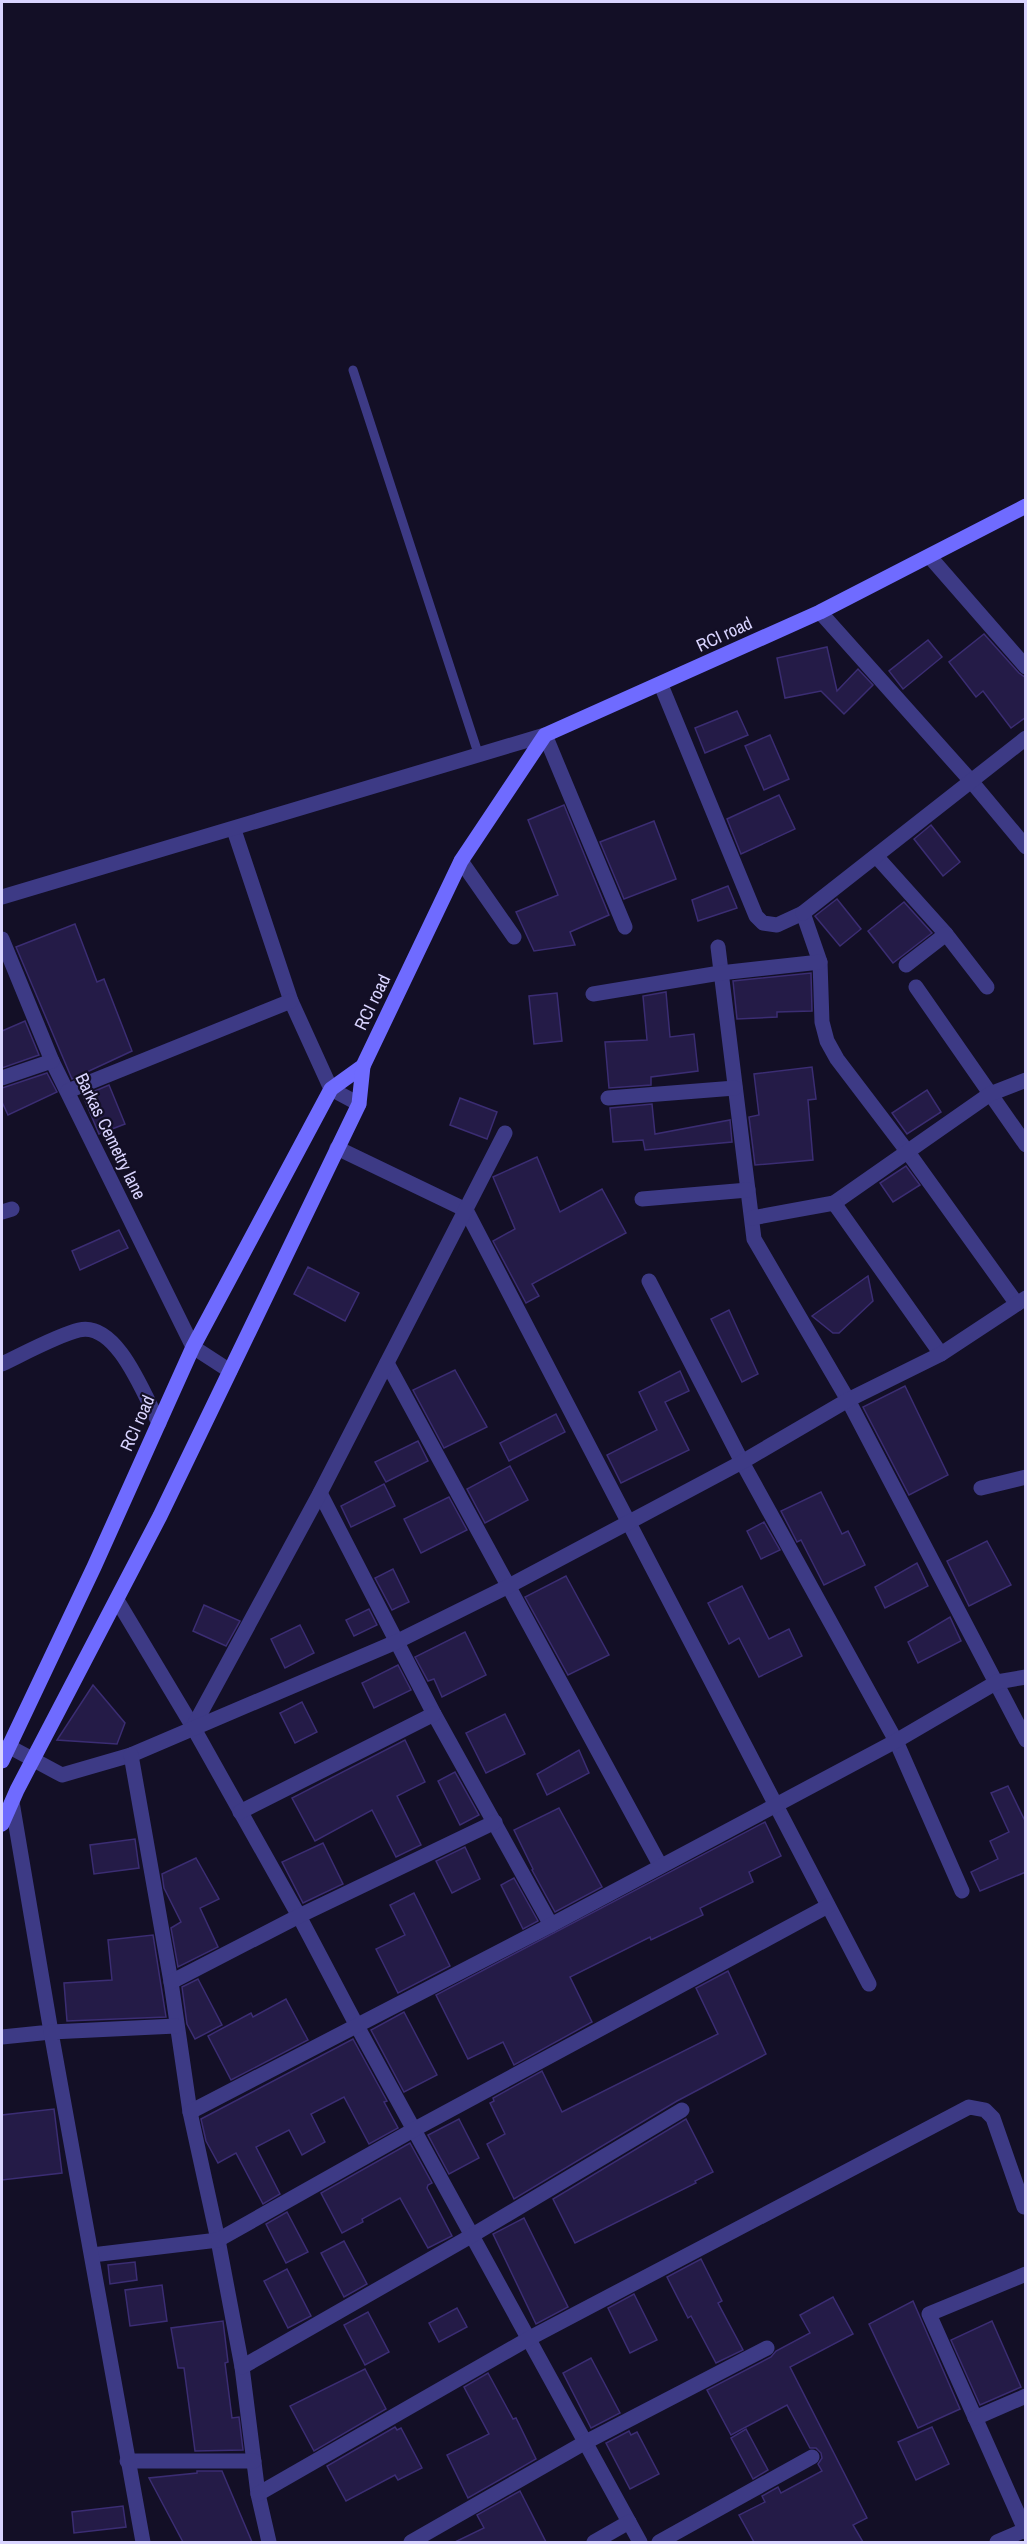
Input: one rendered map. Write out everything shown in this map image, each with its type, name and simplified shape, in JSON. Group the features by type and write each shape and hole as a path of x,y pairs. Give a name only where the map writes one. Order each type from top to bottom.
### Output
{"street":[{"name":"RCI road","path":"2,1761 94,1567 193,1347 331,1089 363,1066 461,861 545,735 662,685 820,612 1026,506"},
{"path":"930,557 1026,667"},
{"path":"820,612 971,781 1026,847"},
{"path":"662,685 756,916 763,923 777,925 803,913 1026,738"},
{"path":"2,897 234,830 545,735 625,927"},
{"path":"234,830 291,1000 331,1089 359,1104"},
{"path":"876,856 946,934 987,987"},
{"path":"461,861 514,937"},
{"path":"8,1746 62,1775 131,1755 396,1642 509,1586 742,1462 848,1400 941,1354 1022,1301 837,1059 827,1041 822,1022 820,962 803,913"},
{"path":"906,965 946,934"},
{"name":"Barkas Cemetry lane","path":"2,939 52,1061 193,1347"},
{"path":"718,947 754,1239 848,1400 1026,1740"},
{"path":"593,994 720,973 820,962"},
{"path":"916,987 1026,1145"},
{"path":"68,1091 291,1000"},
{"path":"2,1078 52,1061"},
{"path":"2,1824 160,1516 359,1104 363,1066"},
{"path":"752,1218 834,1203 990,1094 1026,1080"},
{"path":"608,1098 735,1088"},
{"path":"193,1727 320,1492 505,1132"},
{"path":"337,1148 466,1210 869,1984"},
{"path":"642,1199 748,1190"},
{"path":"834,1203 941,1354"},
{"path":"650,1281 742,1462 896,1741 962,1892"},
{"path":"2,1364 78,1330 93,1329 104,1334 117,1346 159,1422"},
{"path":"193,1347 230,1371"},
{"path":"387,1363 660,1865"},
{"path":"981,1488 1026,1477"},
{"path":"320,1492 434,1714 551,1925"},
{"path":"117,1600 193,1727 299,1916 471,2236 530,2338 584,2442 640,2542"},
{"path":"190,2112 551,1925 896,1741 997,1682 1026,1677"},
{"path":"240,1812 434,1714"},
{"path":"131,1755 171,1982 190,2112 218,2240 242,2367 258,2494 269,2542"},
{"path":"12,1802 142,2542"},
{"path":"171,1982 299,1916 495,1821"},
{"path":"92,2254 218,2240 415,2129 828,1906"},
{"path":"2,2037 51,2032 176,2026"},
{"path":"258,2494 530,2338 969,2107 985,2110 993,2118 1024,2206"},
{"path":"242,2367 471,2236 682,2110"},
{"path":"997,2542 1024,2524 928,2314 1026,2274"},
{"path":"411,2542 584,2442 767,2348"},
{"path":"975,2418 1026,2397"},
{"path":"658,2542 812,2457"},
{"path":"128,2461 254,2462"},
{"path":"594,2542 629,2522"}],"lane":[{"path":"353,370 479,756"}],"building":[{"path":"984,634 1026,678 1026,717 1011,728 983,691 976,697 949,662"},
{"path":"928,640 942,657 903,689 889,671"},
{"path":"827,647 837,691 858,669 873,685 844,714 821,691 785,698 777,658"},
{"path":"737,711 748,735 705,753 695,728"},
{"path":"770,735 789,779 764,790 745,746"},
{"path":"779,795 795,829 741,854 727,819"},
{"path":"564,805 609,915 570,932 575,945 534,951 516,912 558,895 528,820"},
{"path":"654,821 676,879 624,899 600,842"},
{"path":"931,825 960,862 943,876 914,839"},
{"path":"728,886 737,908 698,921 692,900"},
{"path":"837,899 861,929 840,946 815,916"},
{"path":"904,902 932,933 893,963 868,931"},
{"path":"75,924 97,982 104,979 132,1051 72,1079 16,947"},
{"path":"811,973 812,1011 777,1012 777,1017 737,1019 733,981"},
{"path":"666,992 670,1037 694,1034 698,1071 651,1077 651,1085 609,1088 605,1042 647,1040 643,996"},
{"path":"557,993 562,1041 534,1044 529,996"},
{"path":"25,1021 39,1055 2,1068 2,1031"},
{"path":"812,1067 816,1099 808,1100 813,1160 755,1165 749,1117 759,1115 754,1074"},
{"path":"47,1073 57,1092 8,1115 2,1102 2,1088"},
{"path":"109,1085 125,1124 99,1134 83,1096"},
{"path":"927,1090 941,1112 907,1134 892,1113"},
{"path":"460,1098 497,1112 487,1139 450,1125"},
{"path":"652,1104 655,1134 730,1120 732,1142 645,1150 643,1140 613,1142 610,1108"},
{"path":"537,1157 560,1212 602,1189 626,1233 532,1284 539,1296 526,1303 493,1241 515,1229 493,1177"},
{"path":"906,1166 920,1185 893,1202 880,1183"},
{"path":"119,1230 128,1248 80,1270 72,1251"},
{"path":"308,1267 359,1293 345,1321 294,1294"},
{"path":"868,1276 873,1301 839,1333 833,1333 812,1316"},
{"path":"729,1310 758,1374 742,1382 711,1319"},
{"path":"455,1370 487,1427 444,1448 413,1390"},
{"path":"680,1371 689,1391 665,1402 689,1450 621,1483 607,1455 657,1430 639,1392"},
{"path":"905,1386 948,1475 909,1495 863,1407"},
{"path":"556,1414 565,1432 509,1461 500,1443"},
{"path":"418,1441 428,1461 386,1482 375,1462"},
{"path":"510,1466 528,1500 485,1523 467,1489"},
{"path":"384,1484 395,1506 351,1527 341,1506"},
{"path":"821,1492 842,1534 848,1531 865,1565 824,1585 801,1540 797,1542 781,1511"},
{"path":"449,1497 467,1530 421,1553 404,1519"},
{"path":"764,1522 780,1550 761,1559 747,1531"},
{"path":"987,1541 1011,1585 969,1606 947,1561"},
{"path":"917,1563 928,1586 885,1608 875,1587"},
{"path":"393,1569 409,1602 392,1610 375,1578"},
{"path":"566,1576 609,1655 568,1675 525,1597"},
{"path":"742,1586 769,1639 789,1629 802,1656 759,1677 739,1638 729,1644 708,1603"},
{"path":"204,1605 240,1621 226,1646 193,1631"},
{"path":"369,1609 377,1625 354,1636 346,1620"},
{"path":"950,1617 961,1641 918,1663 908,1642"},
{"path":"300,1625 314,1653 285,1668 271,1639"},
{"path":"465,1632 486,1675 442,1697 434,1679 428,1681 415,1657"},
{"path":"398,1665 411,1690 374,1708 362,1683"},
{"path":"93,1685 125,1723 117,1744 57,1740"},
{"path":"302,1702 317,1732 295,1743 280,1713"},
{"path":"505,1714 525,1754 486,1773 466,1733"},
{"path":"405,1740 425,1782 397,1796 421,1845 396,1857 372,1810 315,1841 292,1798"},
{"path":"579,1750 589,1773 547,1795 537,1774"},
{"path":"455,1772 479,1815 460,1825 438,1781"},
{"path":"1008,1786 1026,1823 1026,1872 980,1891 971,1872 998,1859 990,1841 1009,1832 991,1793"},
{"path":"559,1808 602,1887 555,1912 514,1830"},
{"path":"765,1822 781,1856 749,1872 753,1882 700,1908 703,1915 651,1940 650,1937 570,1977 592,2022 514,2065 503,2042 468,2059 436,1995"},
{"path":"135,1839 139,1868 94,1874 90,1845"},
{"path":"323,1843 343,1884 303,1903 282,1862"},
{"path":"465,1847 480,1879 452,1893 436,1861"},
{"path":"196,1858 219,1899 200,1908 218,1947 178,1967 171,1928 181,1922 164,1888 162,1874"},
{"path":"514,1878 538,1921 523,1929 501,1885"},
{"path":"414,1893 450,1966 398,1993 376,1949 405,1935 390,1905"},
{"path":"153,1935 166,2017 67,2021 64,1983 112,1980 108,1940"},
{"path":"728,1971 766,2054 677,2101 514,2199 487,2144 505,2134 490,2103 494,2101 493,2098 542,2071 562,2112 718,2034 696,1988"},
{"path":"198,1979 222,2025 195,2039 187,2024 182,1987"},
{"path":"286,1999 308,2040 231,2080 208,2036 251,2013 253,2017"},
{"path":"404,2012 437,2075 404,2092 371,2030"},
{"path":"353,2039 387,2101 384,2102 398,2128 369,2144 344,2097 311,2114 325,2142 302,2155 289,2130 256,2147 280,2194 263,2204 236,2153 218,2163 206,2141 201,2119"},
{"path":"54,2109 62,2173 2,2180 2,2115"},
{"path":"459,2119 479,2158 449,2174 428,2135"},
{"path":"686,2119 713,2172 695,2181 696,2183 575,2243 553,2199"},
{"path":"410,2143 432,2183 427,2188 452,2236 428,2248 400,2198 342,2233 321,2193"},
{"path":"287,2212 308,2252 286,2263 266,2224"},
{"path":"524,2218 568,2307 536,2324 493,2234"},
{"path":"344,2241 367,2284 344,2297 321,2253"},
{"path":"701,2259 722,2301 718,2303 743,2350 716,2363 691,2316 688,2318 667,2277"},
{"path":"135,2262 137,2280 110,2284 108,2265"},
{"path":"287,2269 311,2316 288,2328 264,2281"},
{"path":"162,2285 167,2321 130,2326 125,2290"},
{"path":"634,2294 657,2340 630,2353 608,2308"},
{"path":"833,2297 853,2334 790,2367 867,2518 853,2525 863,2542 754,2542 739,2515 765,2502 762,2496 778,2487 781,2493 822,2471 818,2464 822,2458 821,2453 816,2448 810,2448 787,2405 731,2435 707,2390 771,2357 776,2351 810,2333 800,2315"},
{"path":"913,2301 960,2409 918,2428 869,2324"},
{"path":"457,2308 467,2327 439,2342 429,2323"},
{"path":"368,2312 389,2352 365,2365 344,2325"},
{"path":"223,2321 228,2362 225,2363 232,2418 239,2417 243,2450 195,2451 184,2368 178,2368 171,2328"},
{"path":"992,2321 1021,2387 980,2405 951,2340"},
{"path":"591,2358 620,2413 591,2428 563,2373"},
{"path":"365,2369 386,2409 314,2451 290,2406"},
{"path":"488,2373 513,2419 516,2418 536,2459 468,2498 447,2455 489,2434 464,2387"},
{"path":"395,2427 397,2430 401,2428 422,2468 398,2480 395,2475 346,2501 327,2466"},
{"path":"932,2427 949,2464 916,2480 898,2442"},
{"path":"746,2429 768,2470 753,2479 731,2438"},
{"path":"629,2431 631,2435 637,2432 659,2474 630,2489 606,2443"},
{"path":"197,2471 222,2471 252,2542 183,2542 149,2478 197,2473"},
{"path":"520,2491 546,2542 455,2542 484,2528 477,2515"},
{"path":"123,2506 126,2527 74,2533 72,2512"}]}
